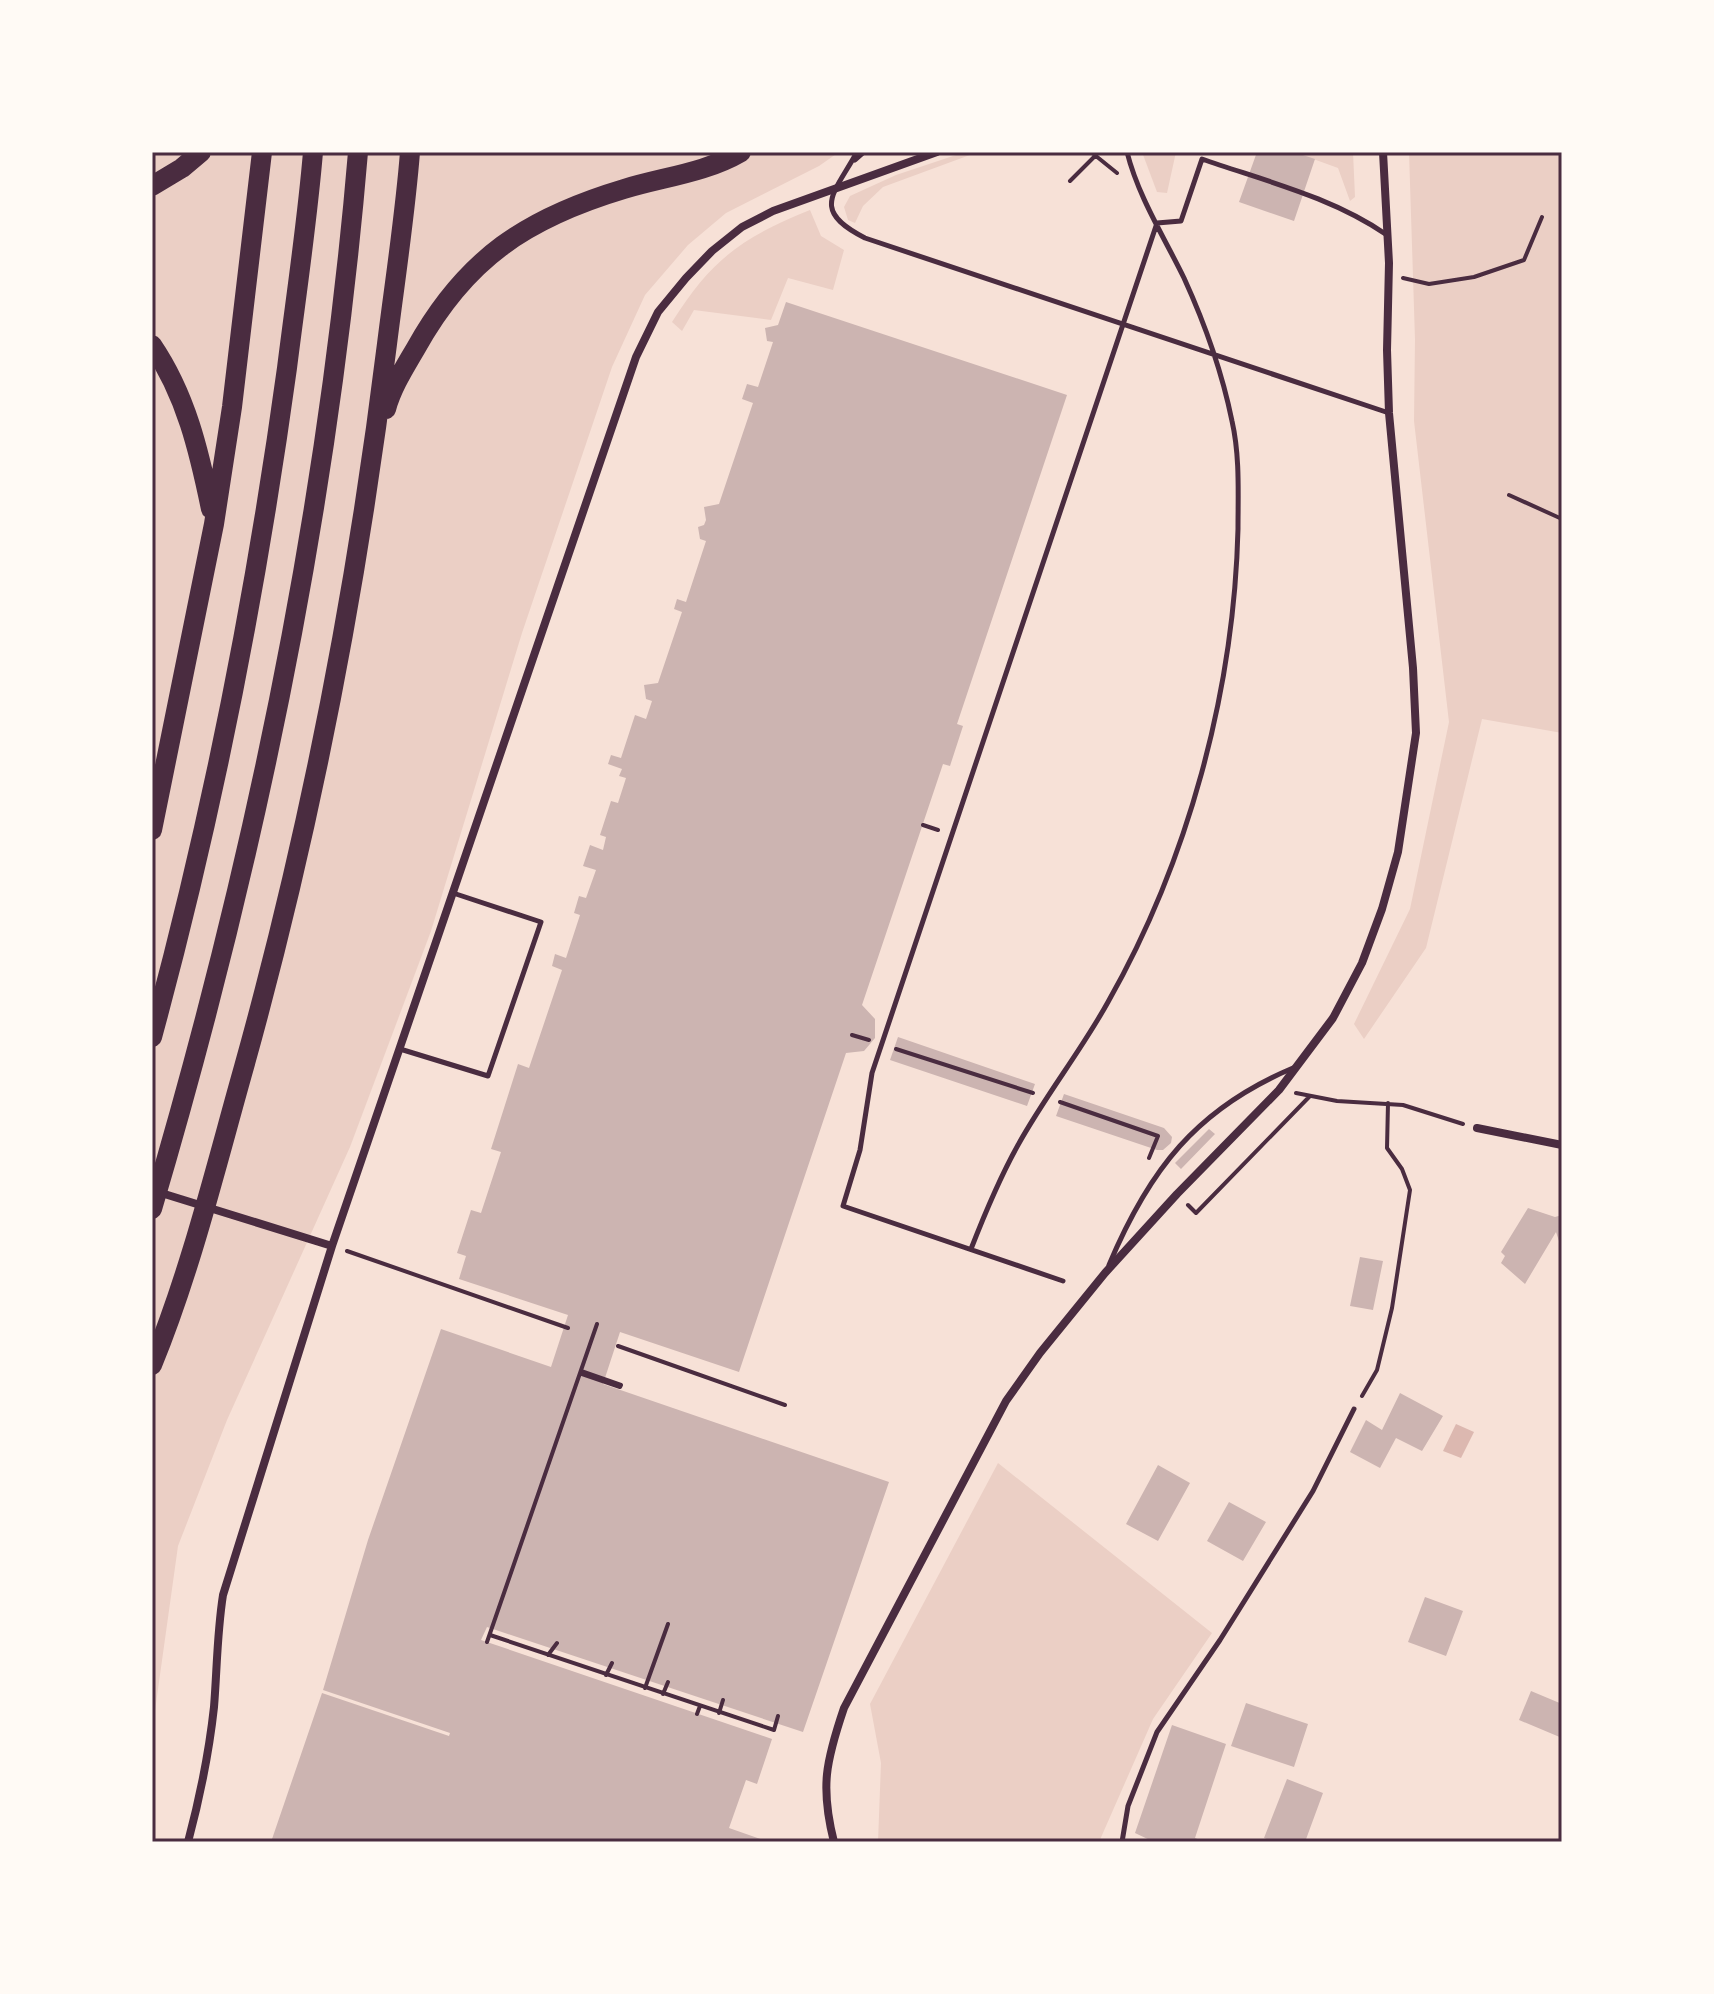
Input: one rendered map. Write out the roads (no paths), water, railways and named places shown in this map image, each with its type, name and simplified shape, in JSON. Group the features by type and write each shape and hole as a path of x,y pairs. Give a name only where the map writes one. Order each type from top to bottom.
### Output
{"highway":[{"path":"152,186 201,152"},
{"path":"152,830 214,524 232,407 262,152"},
{"path":"152,1037 179,937 219,763 270,490 313,152"},
{"path":"152,1209 226,943 263,777 321,471 358,152"},
{"path":"152,1365 217,1162 273,961 293,874 349,601 373,459 410,152"},
{"path":"373,459 389,400 426,329 473,268 501,245 535,224 573,207 625,189 693,172 741,152"},
{"path":"152,345 165,364 183,403 200,454 214,524"}],"street":[{"path":"188,1842 208,1752 217,1630 223,1595 332,1246 636,357 658,312 703,260 742,227 773,211 937,152"},
{"path":"834,1842 825,1779 832,1743 844,1708 1006,1401 1040,1353 1105,1273 1279,1090 1297,1067 1333,1018 1362,963 1382,909 1398,852 1416,733 1389,413 1389,274 1383,152"},
{"path":"1477,1128 1562,1145"},
{"path":"152,1190 332,1246"}],"lane":[{"path":"857,152 835,189 832,206 834,217 844,227 865,238 1389,413"},
{"path":"851,163 864,152"},
{"path":"971,1249 992,1194 1019,1142 1108,1003 1135,951 1181,841 1199,785 1233,610 1239,489 1233,424 1215,356 1186,283 1133,174 1127,152"},
{"path":"1157,223 1181,221 1202,159 1333,204 1359,216 1387,235"},
{"path":"1063,1281 843,1206 857,1164 872,1073 881,1044 1157,223"},
{"path":"400,1049 488,1076 541,922 453,893"},
{"path":"1105,1273 1125,1226 1156,1173 1172,1154 1225,1103 1259,1082 1297,1067"},
{"path":"1122,1842 1128,1806 1157,1732 1220,1640 1313,1491 1354,1409"}]}
